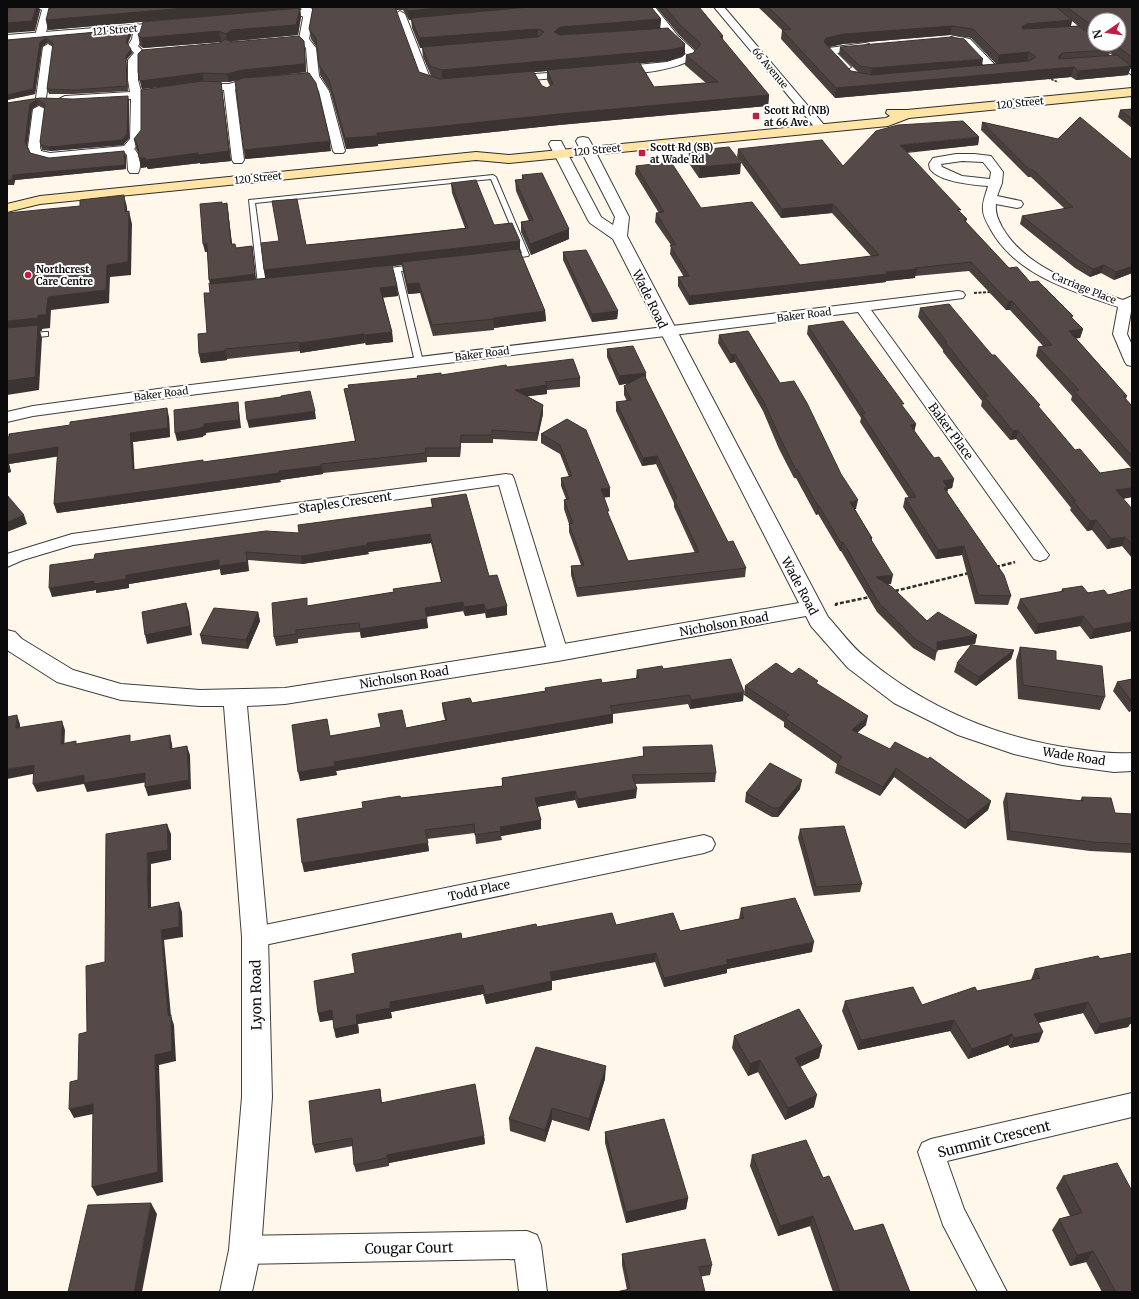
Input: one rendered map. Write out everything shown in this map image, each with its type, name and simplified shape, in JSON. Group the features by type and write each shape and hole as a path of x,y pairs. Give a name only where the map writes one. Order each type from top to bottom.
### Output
{"main road":[{"name":"120 Street","path":"7,208 40,200 476,156 509,159 558,149 817,123 888,122 907,114 1132,92"},
{"name":"120 Street","path":"7,197 40,200"}],"street":[{"path":"7,8 25,7"},
{"path":"261,17 306,10 366,7"},
{"path":"602,71 670,66 687,60 693,54 683,47 669,33 650,7"},
{"name":"66 Avenue","path":"719,7 817,123"},
{"path":"306,10 307,32 300,39 311,48 314,76 324,91 339,151"},
{"path":"40,36 48,11"},
{"path":"400,14 408,24 419,53 425,80 441,85 456,84"},
{"name":"121 Street","path":"7,39 185,24"},
{"path":"48,47 34,146 36,153 50,157 128,149 136,139 136,95 133,80 133,60 144,53 133,46 137,39 139,28"},
{"path":"654,34 669,33"},
{"path":"942,39 950,38 966,41 993,68"},
{"path":"855,77 829,51 874,46"},
{"path":"978,70 1006,67"},
{"path":"501,80 580,73"},
{"path":"27,100 40,104 74,99 136,95 204,86 229,87 251,82 314,76"},
{"path":"538,77 544,88"},
{"path":"229,87 238,160"},
{"path":"585,146 622,217 619,236"},
{"path":"128,149 133,154 134,170"},
{"name":"Wade Road","path":"558,149 595,220 619,236 667,332 819,621 856,662 902,697 966,729 1014,745 1062,756 1114,763 1132,762"},
{"name":"Carriage Place","path":"996,183 988,211 996,228 1004,240 1026,261 1062,282 1129,302"},
{"path":"992,199 1017,204"},
{"name":"Baker Road","path":"7,417 33,411 158,394 958,295"},
{"path":"1129,302 1120,334 1132,362"},
{"name":"Baker Place","path":"862,308 1040,555"},
{"name":"Staples Crescent","path":"7,561 18,556 72,540 506,479 558,653"},
{"name":"Nicholson Road","path":"7,637 14,644 65,676 121,692 200,698 235,698 285,696 558,653 812,608"},
{"name":"Lyon Road","path":"235,698 255,937 257,1097 244,1250 236,1292"},
{"name":"Todd Place","path":"255,937 704,844"},
{"name":"Summit Crescent","path":"993,1292 954,1215 931,1152 1132,1106"},
{"name":"Cougar Court","path":"244,1250 527,1245 533,1292"}],"lane":[{"path":"1104,52 1132,73"},
{"path":"1104,62 1116,61"},
{"path":"270,284 259,285 251,201 493,177 526,255 504,257"},
{"path":"373,272 420,267"},
{"path":"397,269 419,362"},
{"path":"7,338 45,334"}],"path":[{"path":"1045,75 1060,83"},
{"path":"958,295 998,291"},
{"path":"994,567 1015,562"},
{"path":"894,592 971,573"},
{"path":"836,604 871,597"}],"building":[{"path":"8,7 36,7 32,21 7,23"},
{"path":"197,7 46,20 49,8"},
{"path":"313,7 395,7 419,72 440,79 533,71 542,86 547,88 553,84 547,70 639,62 654,87 718,82 686,55 693,53 700,43 680,25 665,7 699,7 723,36 720,36 769,95 559,114 377,133 377,136 345,138 329,80 319,65 316,38 309,29"},
{"path":"406,7 447,7 408,11"},
{"path":"529,7 651,7 661,19 560,27 554,32 560,35 668,28 685,44 683,47 669,50 442,70 430,66 422,47 538,37 544,32 538,29 419,38 411,18"},
{"path":"768,7 1056,7 1072,20 1026,24 1022,27 1023,29 1079,26 1087,32 1087,51 1062,53 1059,56 1059,59 1117,55 1131,66 1078,71 1074,67 836,88 782,30 791,29","holes":["952,26 973,29 999,55 1029,52 1036,57 1029,61 872,75 851,71 824,42 826,38 844,34"]},
{"path":"1067,7 1132,7 1132,57 1125,52 1127,52 1127,12 1087,12 1087,22"},
{"path":"300,8 296,25 231,30 226,34 219,31 141,38 138,35 143,22"},
{"path":"131,29 126,42 131,49 126,56 127,86 73,90 47,89 53,43 46,38 40,42 33,89 7,95 7,40"},
{"path":"299,36 304,41 305,64 242,70 227,74 202,73 140,81 138,72 138,54 142,50 220,43 225,39 232,42"},
{"path":"951,37 964,39 983,59 872,68 860,66 840,47"},
{"path":"309,73 316,83 330,141 244,150 235,81 243,78"},
{"path":"202,81 221,82 229,151 199,155 198,153 146,160 145,158 139,158 138,147 134,139 141,130 141,90"},
{"path":"128,96 127,134 122,140 49,147 41,145 40,142 45,104 37,100 30,104 25,142 30,153 49,158 124,151 125,165 13,175 12,180 7,180 7,103 40,98 73,99"},
{"path":"1132,109 1132,119 1120,110"},
{"path":"1080,117 1132,160 1132,266 1116,272 1104,265 1093,269 1078,260 1022,216 1073,207 1033,170 1030,170 982,122 1058,139"},
{"path":"963,121 979,137 900,145 961,210 958,210 967,219 964,220 1009,268 1017,267 1030,282 1038,281 1073,316 1070,316 1083,329 1069,331 1127,396 1123,396 1132,406 1132,456 1074,391 1079,390 1038,347 1052,345 1012,301 1008,301 971,262 886,272 887,274 689,296 678,277 689,276 670,245 676,245 656,213 664,212 636,166 671,162 701,208 752,202 800,265 879,255 833,204 782,209 738,149 822,140 843,166 876,131 898,125"},
{"path":"729,147 741,163 700,167 689,151"},
{"path":"542,173 569,229 530,244 521,222 533,220 515,180 524,179 522,175"},
{"path":"476,180 494,225 512,223 520,241 264,270 261,243 279,241 272,201 297,199 306,245 381,238 468,228 451,183"},
{"path":"124,195 125,212 129,211 128,262 107,265 106,290 48,297 46,315 38,315 38,318 7,321 7,213 80,206 80,200"},
{"path":"222,202 222,204 227,203 231,244 235,244 236,248 252,246 255,274 209,280 207,244 203,244 200,204"},
{"path":"519,249 545,311 493,318 494,319 432,325 419,283 407,284 402,262"},
{"path":"586,250 618,311 592,314 563,252"},
{"path":"392,265 397,286 380,288 392,332 364,334 299,343 225,349 225,351 199,354 198,334 207,333 204,293 210,293 209,283 212,284"},
{"path":"949,304 992,355 995,355 1040,405 1038,406 1075,450 1080,449 1100,473 1132,468 1132,488 1116,490 1132,509 1132,544 1125,537 1111,539 1096,520 1090,521 1073,501 1076,501 1018,430 1013,431 984,396 988,396 920,308"},
{"path":"843,321 904,404 901,404 916,424 910,425 934,458 939,457 954,479 943,481 948,488 944,488 1004,575 1011,596 978,595 964,546 938,550 905,498 916,497 862,414 865,413 808,326"},
{"path":"38,325 35,377 7,381 7,328"},
{"path":"748,331 780,383 794,381 807,403 841,474 858,500 850,502 893,575 876,577 892,587 927,621 938,612 977,635 937,642 937,652 915,639 879,603 843,542 841,543 797,469 796,470 764,402 735,354 731,355 719,335"},
{"path":"633,346 646,373 619,376 607,349"},
{"path":"573,359 580,378 545,382 547,385 515,390 543,405 537,433 492,430 492,435 461,435 460,448 425,448 426,453 321,464 321,466 279,471 279,473 54,504 58,447 7,455 7,437 9,437 9,434 70,425 70,422 167,408 168,428 130,433 133,470 356,441 344,389 349,388 348,385 418,378 417,376 441,373 441,375 506,365 507,367"},
{"path":"644,375 728,542 733,541 746,568 577,588 571,566 584,565 569,524 573,523 564,500 569,499 561,478 572,476 560,445 541,434 567,419 586,430 610,488 601,489 609,511 607,511 628,561 699,552 674,499 677,498 657,456 643,458 616,402 631,400 624,386"},
{"path":"310,391 315,411 247,420 245,402"},
{"path":"238,402 239,420 204,424 204,427 201,428 175,433 174,410"},
{"path":"466,494 489,576 497,575 507,606 486,610 484,604 464,607 463,602 425,608 427,619 360,629 359,623 346,624 296,630 296,634 274,637 272,603 307,598 307,606 394,592 393,589 442,582 430,534 367,543 367,545 301,556 246,552 247,562 219,566 219,560 126,575 126,579 94,584 94,581 49,588 50,565 94,559 95,554 266,531 299,533 298,525 433,507 431,499"},
{"path":"7,495 24,515 7,522"},
{"path":"1082,586 1088,593 1104,590 1108,595 1132,589 1132,622 1094,629 1083,616 1038,624 1020,599 1064,591 1062,589"},
{"path":"186,603 190,626 145,635 142,612"},
{"path":"214,608 258,612 246,640 200,635"},
{"path":"971,645 1014,650 979,677 957,663"},
{"path":"1020,647 1056,651 1056,660 1102,666 1105,697 1023,685"},
{"path":"731,659 744,692 691,700 689,695 610,706 613,714 334,762 335,766 298,772 292,725 327,719 330,736 381,727 378,714 402,710 406,728 447,720 442,703 470,698 472,703 546,691 545,688 601,679 602,683 639,678 637,670 662,666 663,669"},
{"path":"776,663 792,674 799,668 818,681 816,683 868,716 852,730 890,749 895,742 928,759 930,757 991,801 968,820 896,768 883,787 837,764 842,757 785,718 789,715 745,686"},
{"path":"1132,679 1132,702 1117,682"},
{"path":"17,715 16,728 62,721 61,744 76,741 76,744 130,735 130,742 170,735 170,749 187,746 189,780 145,787 145,773 84,783 84,775 33,784 34,765 7,769 7,717"},
{"path":"712,745 716,773 632,775 637,789 578,799 575,791 535,798 541,820 500,827 501,831 475,835 474,824 425,830 428,843 302,863 297,819 363,808 362,802 400,796 401,798 503,786 502,778 644,756 643,747"},
{"path":"770,763 802,780 779,808 773,808 746,793"},
{"path":"1006,793 1083,801 1082,797 1111,798 1115,813 1132,814 1132,844 1094,842 1010,831"},
{"path":"167,824 168,850 147,853 148,908 179,902 179,927 161,930 168,1016 171,1015 172,1051 155,1055 158,1172 92,1187 93,1104 69,1109 70,1082 78,1080 79,1034 87,1032 86,966 105,962 106,834"},
{"path":"844,826 862,884 816,887 800,829"},
{"path":"795,898 814,942 726,960 728,964 664,978 656,953 550,972 552,981 485,995 483,985 390,1002 390,1008 356,1015 357,1024 334,1029 332,1010 318,1013 314,981 355,973 352,954 461,933 462,939 536,924 537,927 612,913 616,925 673,913 680,931 744,918 741,908"},
{"path":"1132,953 1132,1017 1100,1024 1088,1002 1034,1014 1043,1032 1014,1038 1012,1034 972,1049 954,1020 861,1040 845,1001 913,987 922,1005 975,987 977,991 1040,978 1035,969 1098,956 1100,959"},
{"path":"799,1009 822,1046 795,1058 817,1095 788,1108 760,1060 750,1064 734,1036"},
{"path":"536,1047 606,1066 589,1119 552,1108 545,1130 509,1119"},
{"path":"475,1084 484,1136 387,1155 387,1158 354,1165 352,1138 313,1145 309,1101 380,1089 381,1103"},
{"path":"664,1119 688,1198 626,1212 605,1132"},
{"path":"806,1140 823,1178 829,1176 854,1231 883,1224 910,1292 840,1292 813,1216 780,1226 752,1155"},
{"path":"1117,1163 1132,1191 1132,1292 1116,1292 1093,1251 1077,1255 1059,1219 1082,1213 1063,1176"},
{"path":"151,1203 134,1292 68,1292 88,1205"},
{"path":"705,1239 712,1265 699,1267 705,1292 616,1292 630,1289 622,1254"}],"place":[{"name":"Scott Rd (NB) at 66 Ave","path":"756,116"},
{"name":"Scott Rd (SB) at Wade Rd","path":"642,153"},
{"name":"Northcrest Care Centre","path":"28,275"}]}
